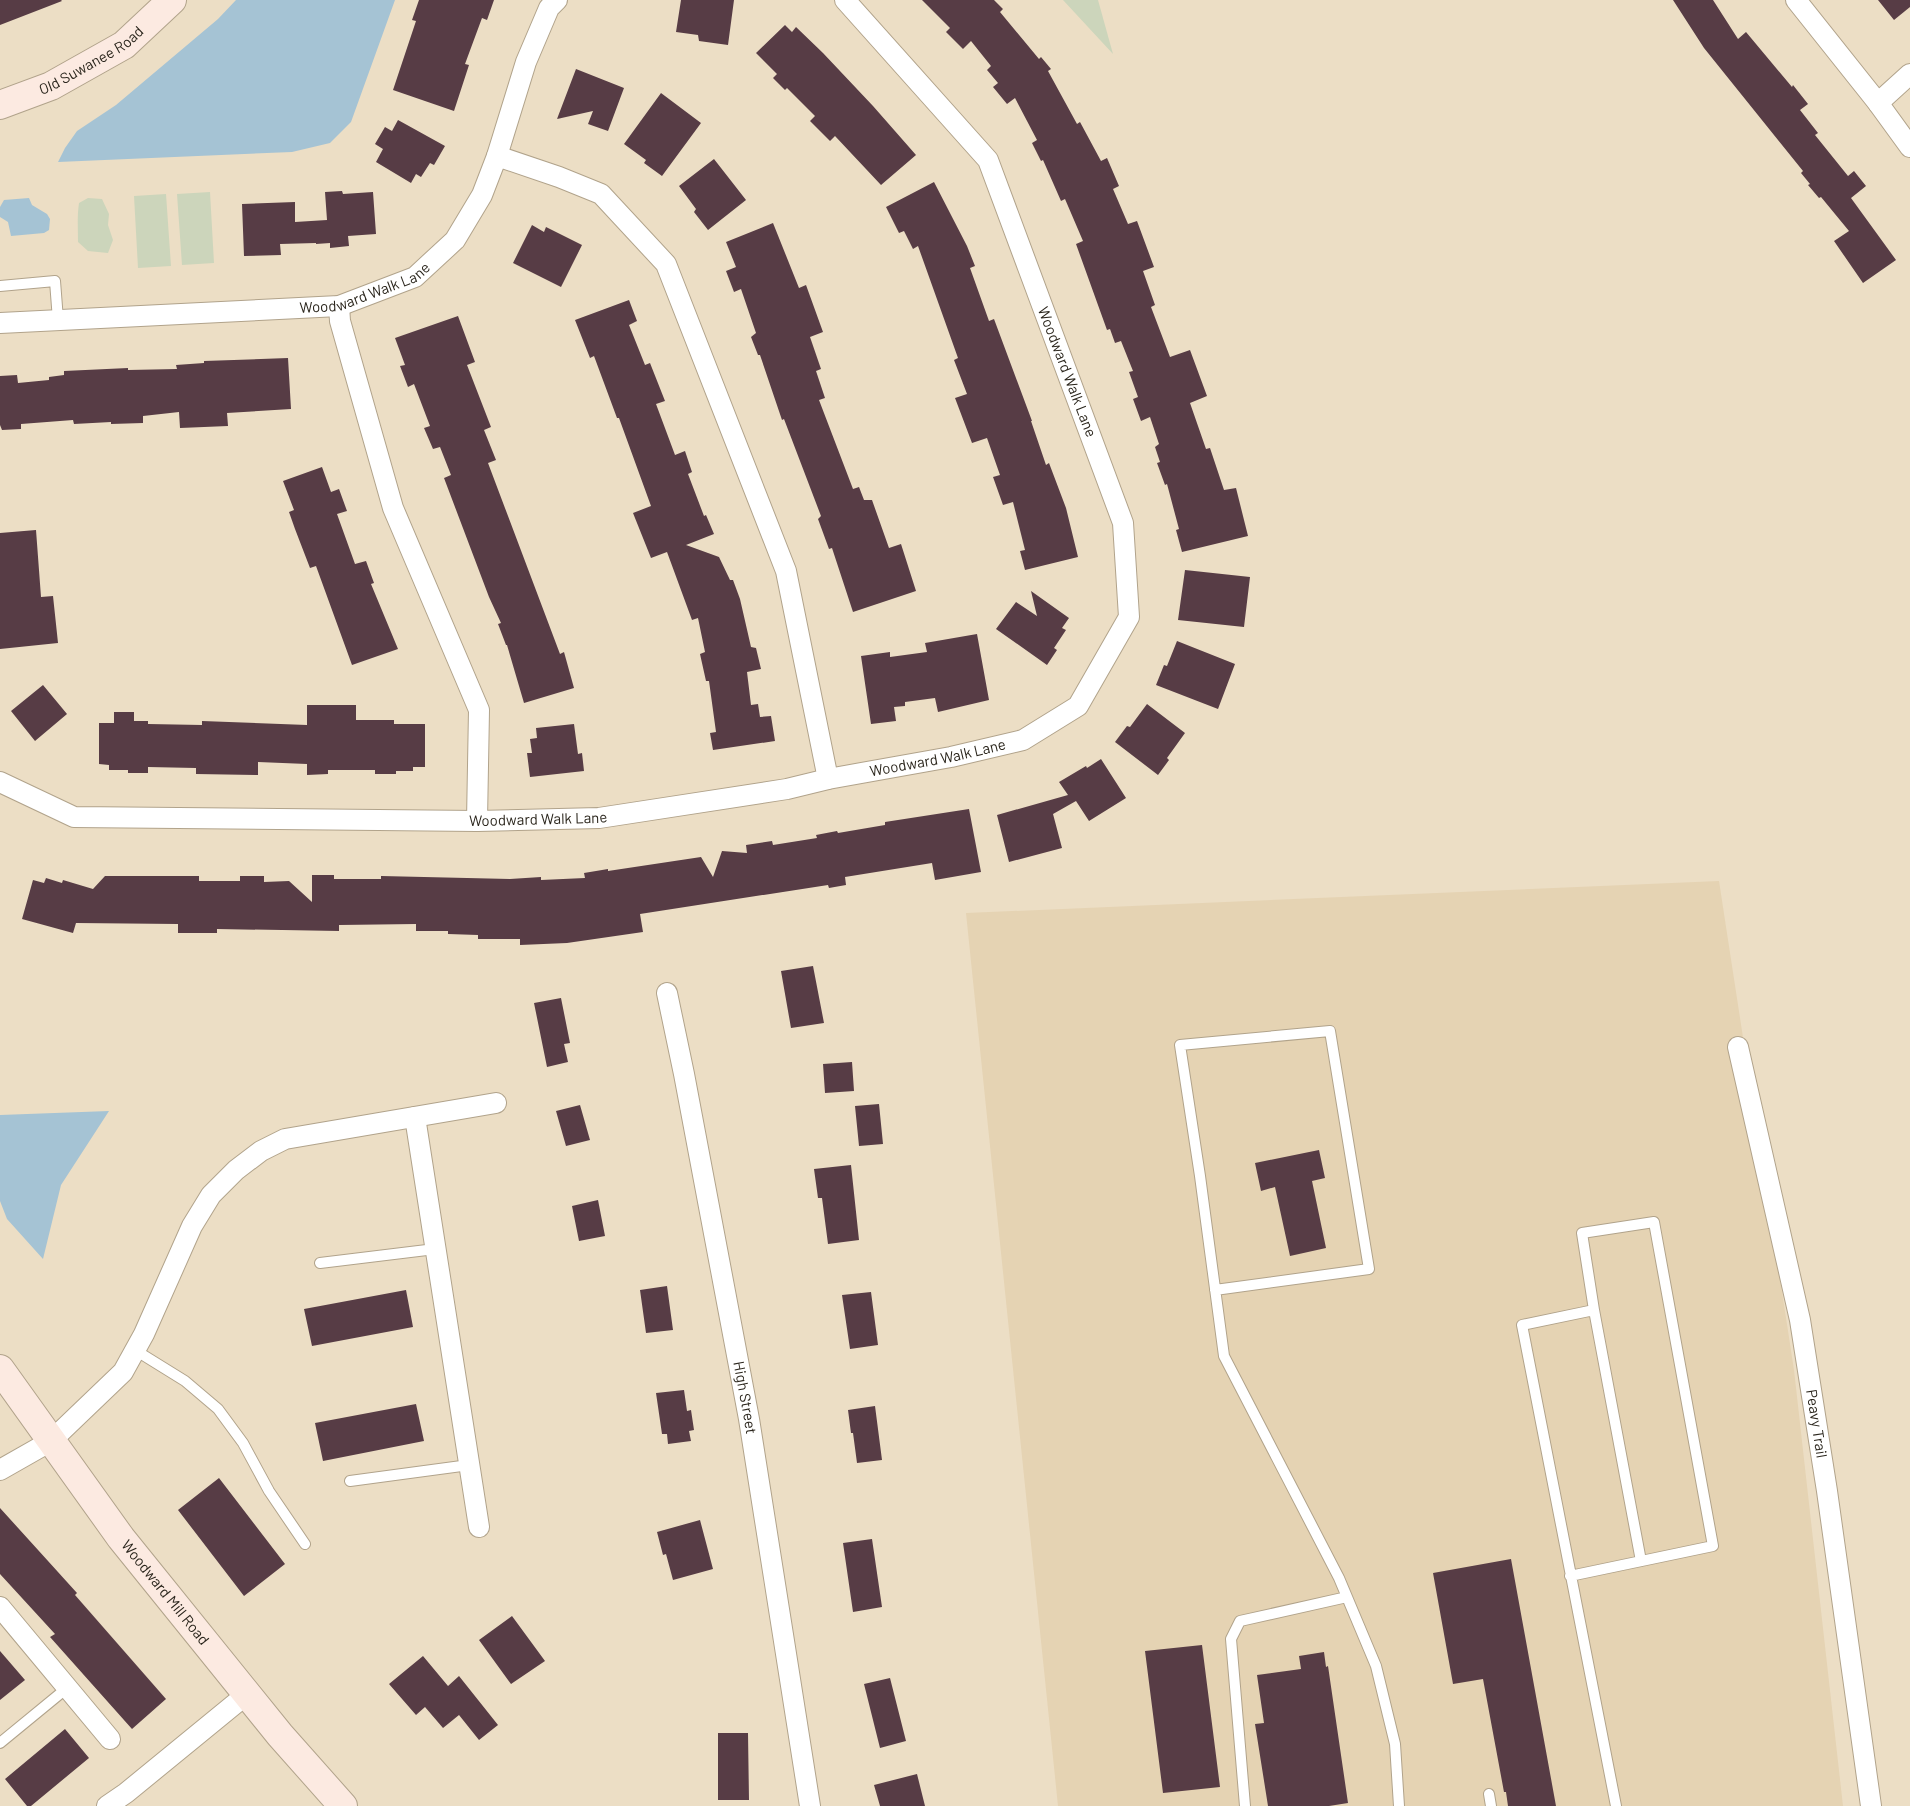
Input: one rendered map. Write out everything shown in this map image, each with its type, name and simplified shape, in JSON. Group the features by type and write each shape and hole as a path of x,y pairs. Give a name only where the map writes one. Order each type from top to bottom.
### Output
{"street":[{"name":"Old Suwanee Road","path":"0,105 51,86 124,45 172,0"},
{"name":"Woodward Walk Lane","path":"0,323 340,306 415,276 455,240 482,195 497,156 526,62 549,8 556,0"},
{"name":"Woodward Walk Lane","path":"0,782 74,817 477,821 599,818 787,789 828,779 951,757 1023,740 1078,706 1129,618 1123,523 988,160 845,0"},
{"path":"1796,0 1878,103 1910,147"},
{"path":"1878,103 1910,74"},
{"path":"497,156 601,194 666,264 786,571 828,779"},
{"path":"340,306 340,321 393,508 478,710 477,821"},
{"name":"High Street","path":"667,993 749,1419 810,1806"},
{"name":"Peavy Trail","path":"1738,1047 1800,1320 1827,1491 1871,1806"},
{"path":"0,1470 51,1441 123,1372 144,1334 192,1226 211,1195 236,1170 261,1151 285,1139 496,1103"},
{"path":"414,1117 479,1527"},
{"name":"Woodward Mill Road","path":"0,1369 121,1538 309,1770 343,1806"},
{"path":"0,1607 110,1739"},
{"path":"107,1806 126,1793 247,1694"}],"lane":[{"path":"0,286 55,281 58,320"},
{"path":"1215,1290 1370,1269 1330,1031 1180,1045 1224,1356 1339,1578 1376,1666 1395,1744 1399,1806"},
{"path":"1570,1576 1713,1546 1654,1222 1582,1233 1594,1310 1641,1561"},
{"path":"320,1262 435,1249"},
{"path":"1594,1310 1522,1325 1616,1806"},
{"path":"135,1350 185,1381 218,1409 242,1443 269,1491 305,1544"},
{"path":"350,1480 469,1466"},
{"path":"1245,1806 1231,1639 1240,1621 1347,1597"},
{"path":"0,1743 67,1688"},
{"path":"1489,1794 1491,1806"}],"shaded area":[{"path":"1719,881 1794,1370 1843,1806 1058,1806 966,913"}],"green space":[{"path":"1063,0 1098,0 1113,54"},
{"path":"210,192 214,263 182,265 177,194"},
{"path":"166,194 171,266 138,268 134,196"},
{"path":"88,198 102,199 109,214 108,225 113,240 108,253 88,251 78,242 79,203"}],"water":[{"path":"236,0 395,0 351,122 330,143 292,152 58,162 77,131 116,105 218,19"},
{"path":"29,198 32,205 47,214 50,219 49,230 44,233 11,236 8,222 0,217 0,207 4,200"},
{"path":"109,1111 61,1185 43,1259 7,1219 0,1201 0,1115"}],"building":[{"path":"0,0 61,0 62,1 0,25"},
{"path":"419,0 494,0 487,20 482,18 465,64 469,65 454,111 393,90 416,21 412,20"},
{"path":"681,0 734,0 728,45 699,41 698,35 676,32"},
{"path":"922,0 994,0 1003,9 1000,12 1039,59 1041,57 1051,69 1048,71 1077,124 1080,122 1101,161 1107,158 1119,186 1113,189 1128,224 1137,221 1154,267 1143,271 1155,305 1151,307 1170,357 1190,350 1207,396 1190,403 1206,449 1210,448 1224,490 1236,488 1248,536 1182,552 1176,530 1179,529 1167,484 1165,485 1157,463 1160,462 1155,447 1159,444 1150,417 1141,421 1133,399 1138,397 1129,372 1133,371 1121,341 1115,343 1110,329 1107,330 1076,244 1083,241 1065,199 1061,201 1043,160 1041,161 1032,143 1037,140 1015,98 1007,104 993,87 998,83 987,70 991,66 971,41 963,49 946,32 950,28"},
{"path":"1673,0 1713,0 1738,39 1746,32 1792,87 1793,85 1808,104 1800,110 1818,133 1815,135 1848,176 1854,171 1866,186 1851,198 1896,260 1863,283 1834,241 1849,231 1821,197 1819,198 1808,185 1810,184 1801,173 1803,171 1704,48"},
{"path":"1878,0 1910,0 1910,7 1894,20"},
{"path":"785,25 792,32 796,27 823,53 916,155 881,185 835,136 830,141 810,121 815,116 787,88 785,90 773,78 777,74 756,53"},
{"path":"576,69 624,88 608,131 588,124 593,111 557,119"},
{"path":"661,93 701,123 662,176 644,163 646,160 624,144"},
{"path":"398,120 445,146 434,165 430,163 421,177 416,174 411,183 376,162 383,149 375,144 385,127 392,131"},
{"path":"714,159 746,200 708,230 694,212 696,209 679,186"},
{"path":"934,182 967,246 975,266 970,268 989,321 994,319 1032,421 1046,465 1049,463 1066,508 1078,557 1025,570 1020,551 1025,550 1013,502 1003,505 993,477 1000,475 987,438 972,443 955,398 967,394 954,360 958,358 918,246 913,249 904,231 899,233 886,207"},
{"path":"342,191 343,194 373,192 376,234 348,236 349,246 330,248 330,243 280,244 281,255 244,256 242,204 295,202 295,222 327,220 325,192"},
{"path":"773,223 799,288 806,285 823,332 810,337 821,369 816,371 825,398 819,400 853,489 859,487 864,500 872,500 889,548 901,544 916,591 853,612 832,548 829,549 818,519 821,516 784,419 782,420 760,355 758,355 751,337 756,333 741,289 734,292 726,271 736,267 726,242"},
{"path":"532,225 544,232 546,227 582,245 561,287 513,263"},
{"path":"629,300 637,321 629,325 645,365 650,363 665,401 656,404 675,455 685,451 692,472 688,474 704,516 706,515 714,534 686,545 719,557 730,580 733,580 740,599 751,647 756,648 761,669 747,672 751,705 758,704 760,717 771,716 775,741 713,750 710,733 716,732 709,681 706,681 700,654 705,652 698,618 692,620 667,552 651,558 633,513 651,506 594,356 590,358 575,320"},
{"path":"458,316 475,362 467,365 491,427 484,430 496,460 488,463 560,654 564,652 574,688 524,703 507,645 498,624 501,623 489,597 444,478 451,475 440,447 433,449 424,428 430,426 414,384 408,387 400,366 405,365 395,338"},
{"path":"288,358 291,409 227,413 228,426 180,428 179,412 143,416 143,423 74,424 73,420 21,424 21,429 2,430 0,425 0,376 17,375 18,383 49,380 49,377 64,375 64,371 128,368 128,370 177,369 176,365 204,363 204,361"},
{"path":"322,467 331,492 339,489 347,511 337,514 355,564 366,561 374,583 371,584 398,649 352,665 316,566 310,568 295,529 289,512 294,510 283,481"},
{"path":"36,530 41,597 53,596 58,643 0,649 0,533"},
{"path":"1185,570 1250,577 1244,627 1178,620"},
{"path":"1031,591 1069,618 1062,628 1066,630 1054,648 1057,650 1047,665 996,629 1016,602 1037,616"},
{"path":"977,634 989,700 938,712 935,698 905,702 905,706 894,707 896,721 871,724 861,656 890,652 890,657 927,652 925,643"},
{"path":"1177,641 1235,664 1218,709 1156,685 1164,665 1167,666"},
{"path":"43,685 67,714 35,741 11,711"},
{"path":"1147,704 1185,733 1167,758 1169,760 1158,775 1115,742 1127,726 1130,727"},
{"path":"307,705 356,705 356,720 394,720 394,724 425,724 425,767 413,767 413,771 396,771 396,774 375,774 375,770 328,770 328,774 307,775 307,764 258,762 258,775 196,774 196,768 148,767 148,773 128,773 128,770 109,770 109,765 99,764 99,723 114,723 114,712 134,712 134,721 148,721 148,724 202,725 202,721 307,725"},
{"path":"574,724 578,754 582,753 584,771 530,777 527,753 532,753 530,739 537,738 536,728"},
{"path":"1101,759 1126,798 1089,821 1076,801 1053,814 1062,848 1009,862 997,815 1068,795 1059,782"},
{"path":"969,809 981,872 935,880 932,863 845,877 846,885 829,888 828,885 640,914 643,932 567,943 520,945 520,939 478,939 478,935 448,934 448,931 416,931 416,924 339,925 339,931 217,929 217,933 178,933 178,924 76,923 73,933 22,919 33,880 44,883 46,878 62,883 63,880 93,889 105,876 199,876 199,881 240,881 240,876 264,876 264,882 289,881 312,902 312,875 334,875 334,879 381,879 381,876 510,879 541,877 541,880 585,878 584,873 701,857 713,877 722,851 747,853 746,845 772,841 773,845 817,838 816,835 837,831 838,833 885,825 885,822"},
{"path":"813,966 824,1023 791,1028 781,971"},
{"path":"561,998 570,1043 564,1044 568,1062 547,1067 534,1003"},
{"path":"852,1062 854,1091 825,1093 823,1064"},
{"path":"879,1104 883,1144 859,1146 855,1106"},
{"path":"580,1105 590,1140 566,1146 556,1111"},
{"path":"1319,1150 1325,1178 1312,1181 1326,1248 1290,1256 1275,1187 1261,1191 1255,1163"},
{"path":"851,1165 859,1240 828,1244 822,1198 818,1198 814,1169"},
{"path":"598,1200 605,1236 579,1241 572,1206"},
{"path":"667,1286 673,1330 646,1333 640,1290"},
{"path":"406,1290 413,1327 312,1346 304,1309"},
{"path":"871,1292 878,1345 850,1349 842,1295"},
{"path":"684,1390 687,1411 691,1410 694,1430 689,1431 691,1441 668,1444 667,1434 662,1434 656,1393"},
{"path":"416,1404 424,1441 323,1461 315,1423"},
{"path":"875,1406 882,1460 857,1463 848,1410"},
{"path":"219,1478 285,1564 244,1596 178,1510"},
{"path":"0,1508 77,1593 75,1595 166,1699 132,1729 50,1637 55,1634 0,1574"},
{"path":"700,1520 713,1569 673,1580 666,1554 663,1555 657,1532"},
{"path":"872,1539 882,1607 853,1612 843,1543"},
{"path":"1511,1559 1556,1806 1508,1806 1483,1679 1453,1684 1433,1573"},
{"path":"512,1616 545,1661 511,1684 479,1640"},
{"path":"1202,1645 1220,1787 1163,1793 1145,1651"},
{"path":"0,1651 25,1680 0,1700"},
{"path":"1324,1652 1326,1667 1328,1666 1348,1803 1329,1806 1268,1806 1255,1724 1264,1723 1257,1675 1301,1669 1299,1656"},
{"path":"423,1656 448,1686 459,1676 498,1725 479,1740 459,1715 443,1728 425,1707 416,1715 389,1684"},
{"path":"890,1678 906,1741 880,1748 864,1684"},
{"path":"65,1729 89,1758 31,1806 27,1806 5,1779"},
{"path":"718,1733 748,1733 749,1800 718,1800"},
{"path":"917,1774 925,1806 880,1806 874,1785"}]}
